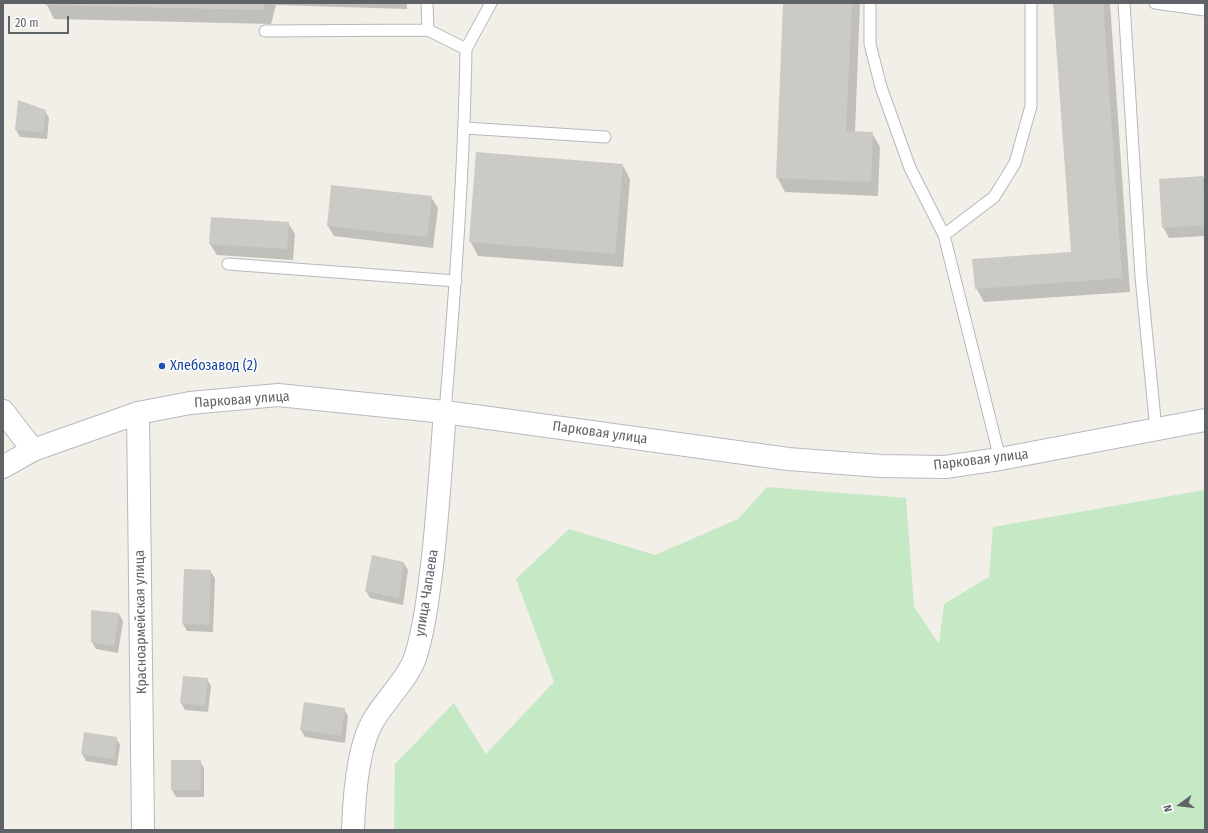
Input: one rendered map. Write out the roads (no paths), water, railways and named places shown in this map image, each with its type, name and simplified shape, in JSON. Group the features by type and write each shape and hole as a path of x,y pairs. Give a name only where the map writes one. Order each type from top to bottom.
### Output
{"main road":[{"name":"Парковая улица","path":"3,468 33,450 138,413 190,403 278,395 445,412 788,459 881,466 945,467 1000,459 1205,420"},
{"path":"3,411 33,450"},
{"name":"улица Чапаева","path":"353,830 353,809 359,759 372,722 394,693 415,657 425,622 438,516 445,412"},
{"name":"Красноармейская улица","path":"138,413 143,830"}],"lane":[{"path":"427,3 428,30"},
{"path":"445,412 456,281 465,128 466,48 491,3"},
{"path":"870,3 870,44 881,87 910,168 944,235 1000,459"},
{"path":"944,235 994,197 1015,163 1031,106 1031,3"},
{"path":"1124,3 1141,277 1156,430"},
{"path":"1155,3 1205,10"},
{"path":"265,31 428,30 466,48"},
{"path":"465,128 605,137"},
{"path":"228,264 456,281"}],"place":[{"name":"Хлебозавод (2)","path":"162,366"}]}
